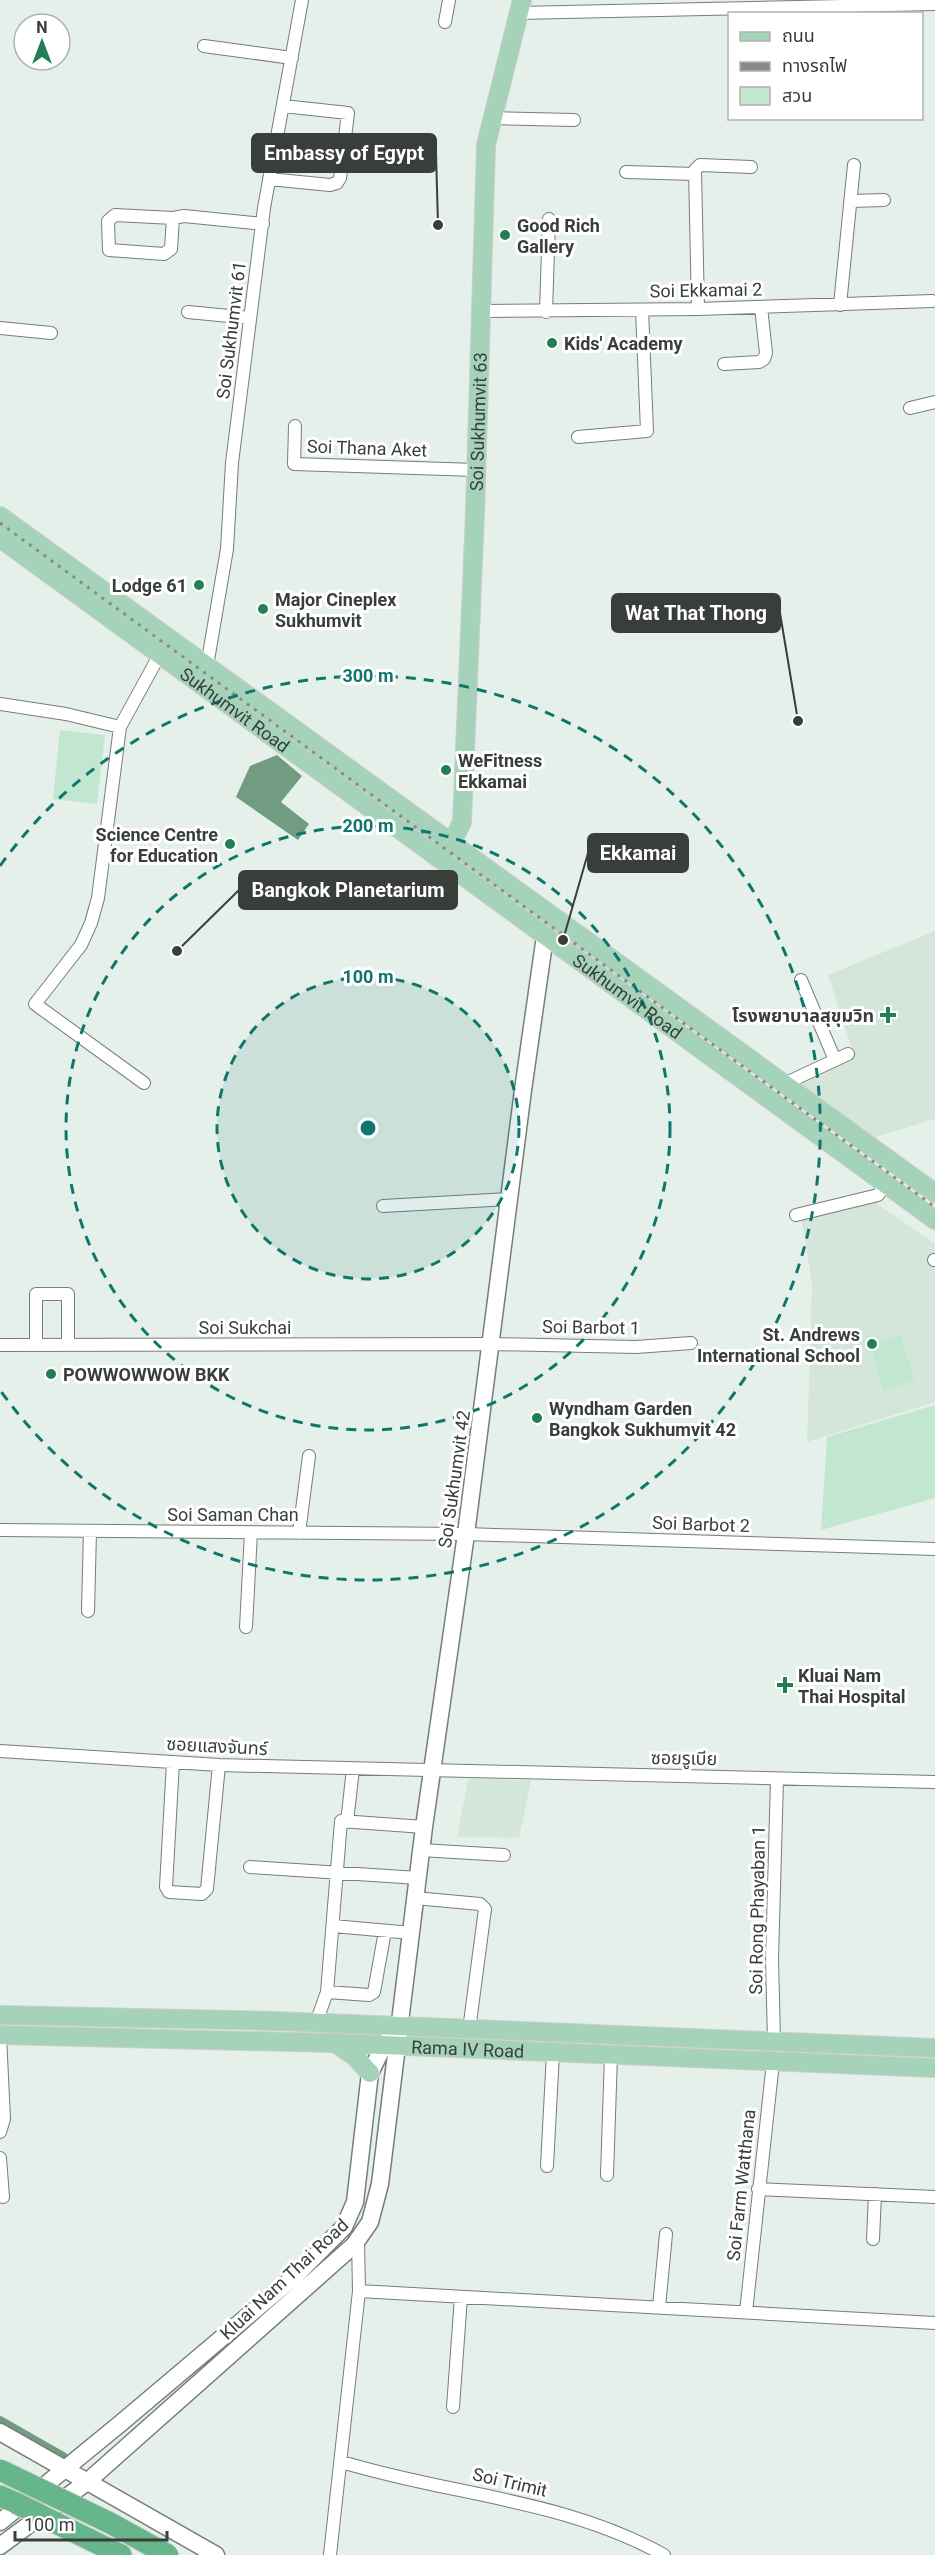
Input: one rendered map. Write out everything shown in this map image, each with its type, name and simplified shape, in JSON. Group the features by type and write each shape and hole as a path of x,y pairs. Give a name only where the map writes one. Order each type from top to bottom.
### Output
{"highway":[{"path":"0,2470 110,2523 168,2555"},
{"path":"0,2496 121,2555"}],"main road":[{"name":"Soi Sukhumvit 63","path":"452,843 462,822 482,311 486,145 520,7"},
{"name":"Sukhumvit Road","path":"0,516 437,858 935,1220"},
{"name":"Sukhumvit Road","path":"0,538 160,654 202,673 452,843 935,1193"},
{"path":"437,858 452,843"},
{"path":"545,936 557,919"},
{"name":"Soi Sukhumvit 42","path":"400,2026 424,1827 466,1534 545,936"},
{"path":"838,1150 851,1133"},
{"name":"Rama IV Road","path":"0,2015 316,2023 935,2048"},
{"name":"Kluai Nam Thai Road","path":"0,2522 294,2277 344,2227 355,2202 370,2073 391,2046 400,2026"},
{"name":"Rama IV Road","path":"0,2035 334,2043 935,2068"},
{"path":"773,2062 774,2042"},
{"path":"334,2043 354,2056 370,2073"},
{"name":"Kluai Nam Thai Road","path":"2,2544 87,2482 277,2315 358,2240 370,2222 381,2184 391,2046"},
{"path":"344,2227 358,2240"},
{"path":"0,2432 216,2555"}],"street":[{"name":"Soi Sukhumvit 61","path":"202,673 228,541 232,464 269,179 302,0"},
{"path":"445,22 449,0"},
{"path":"520,7 818,10 935,4"},
{"path":"204,46 292,58"},
{"path":"269,179 330,185 337,183 340,178 348,113 283,106"},
{"path":"492,118 574,120"},
{"path":"698,309 696,167 700,165 751,167"},
{"path":"840,305 854,165"},
{"path":"626,172 695,174"},
{"path":"850,201 884,200"},
{"path":"173,218 171,249 164,254 111,252 107,247 108,221 115,214 173,218 184,216 263,224"},
{"path":"546,312 549,219"},
{"name":"Soi Ekkamai 2","path":"482,311 698,309 932,301"},
{"path":"724,363 759,362 764,359 766,353 760,307"},
{"path":"578,437 647,431 642,310"},
{"path":"188,312 250,318"},
{"path":"0,328 51,333"},
{"path":"910,408 935,402"},
{"name":"Soi Thana Aket","path":"295,426 294,464 476,470"},
{"path":"144,1083 35,1004 81,945 91,923 98,898 120,727 160,654"},
{"path":"0,704 66,714 120,727"},
{"path":"801,980 836,1060"},
{"path":"784,1084 848,1054"},
{"path":"796,1215 878,1195 886,1184"},
{"path":"383,1206 509,1199"},
{"path":"36,1345 36,1294 68,1294 68,1344"},
{"name":"Soi Barbot 1","path":"491,1344 636,1347 691,1343"},
{"name":"Soi Sukchai","path":"0,1345 491,1344"},
{"path":"299,1533 309,1456"},
{"name":"Soi Saman Chan","path":"0,1530 466,1534"},
{"path":"88,1611 90,1531"},
{"path":"246,1627 251,1532"},
{"name":"Soi Barbot 2","path":"466,1534 935,1549"},
{"name":"ซอยแสงจันทร์","path":"0,1751 219,1765 432,1772"},
{"path":"173,1762 166,1887 169,1892 202,1894 207,1889 219,1765"},
{"path":"347,1822 353,1769"},
{"name":"ซอยรูเบีย","path":"432,1772 935,1782"},
{"name":"Soi Rong Phayaban 1","path":"774,2042 772,1959 777,1779"},
{"path":"316,2023 327,1992 339,1871 341,1821 424,1827"},
{"path":"421,1850 504,1856"},
{"path":"250,1868 339,1871 418,1878"},
{"path":"415,1898 480,1904 485,1909 469,2030"},
{"path":"333,1926 412,1933"},
{"path":"327,1992 369,1995 374,1992 385,1931"},
{"path":"0,2035 4,2119 0,2132"},
{"path":"547,2166 553,2053"},
{"path":"607,2175 611,2055"},
{"name":"Soi Farm Watthana","path":"746,2312 773,2062"},
{"path":"0,2158 3,2198"},
{"path":"758,2189 935,2197"},
{"path":"873,2239 875,2194"},
{"path":"659,2307 666,2234"},
{"path":"330,2555 359,2291 358,2240"},
{"path":"359,2291 935,2323"},
{"path":"453,2407 461,2297"},
{"name":"Soi Trimit","path":"342,2462 520,2502 584,2520 664,2555"}],"shaded area":[{"path":"277,755 302,776 281,802 309,824 298,840 236,797 250,766"},
{"name":"โรงพยาบาลสุขุมวิท","path":"935,931 935,1119 863,1141 797,1083 854,1055 828,975"},
{"name":"St. Andrews International School","path":"872,1200 935,1244 935,1402 807,1442 812,1285 802,1220"},
{"path":"468,1779 531,1780 519,1838 457,1837"}],"green space":[{"path":"60,730 105,735 97,804 53,799"},
{"path":"901,1335 914,1381 883,1390 870,1344"},
{"path":"935,1405 935,1498 821,1530 827,1437"}],"waterway":[{"path":"0,2421 63,2457"}],"railway":[{"path":"0,523 935,1207"}],"place":[{"name":"Embassy of Egypt","path":"438,225"},
{"name":"Good Rich Gallery","path":"505,235"},
{"name":"Kids' Academy","path":"552,343"},
{"name":"Lodge 61","path":"199,585"},
{"name":"Major Cineplex Sukhumvit","path":"263,609"},
{"name":"Wat That Thong","path":"798,721"},
{"name":"WeFitness Ekkamai","path":"446,770"},
{"name":"Science Centre for Education","path":"230,844"},
{"name":"Ekkamai","path":"563,940"},
{"name":"Bangkok Planetarium","path":"177,951"},
{"name":"โรงพยาบาลสุขุมวิท","path":"888,1015"},
{"name":"St. Andrews International School","path":"872,1344"},
{"name":"POWWOWWOW BKK","path":"51,1374"},
{"name":"Wyndham Garden Bangkok Sukhumvit 42","path":"537,1418"},
{"name":"Kluai Nam Thai Hospital","path":"785,1685"}]}
